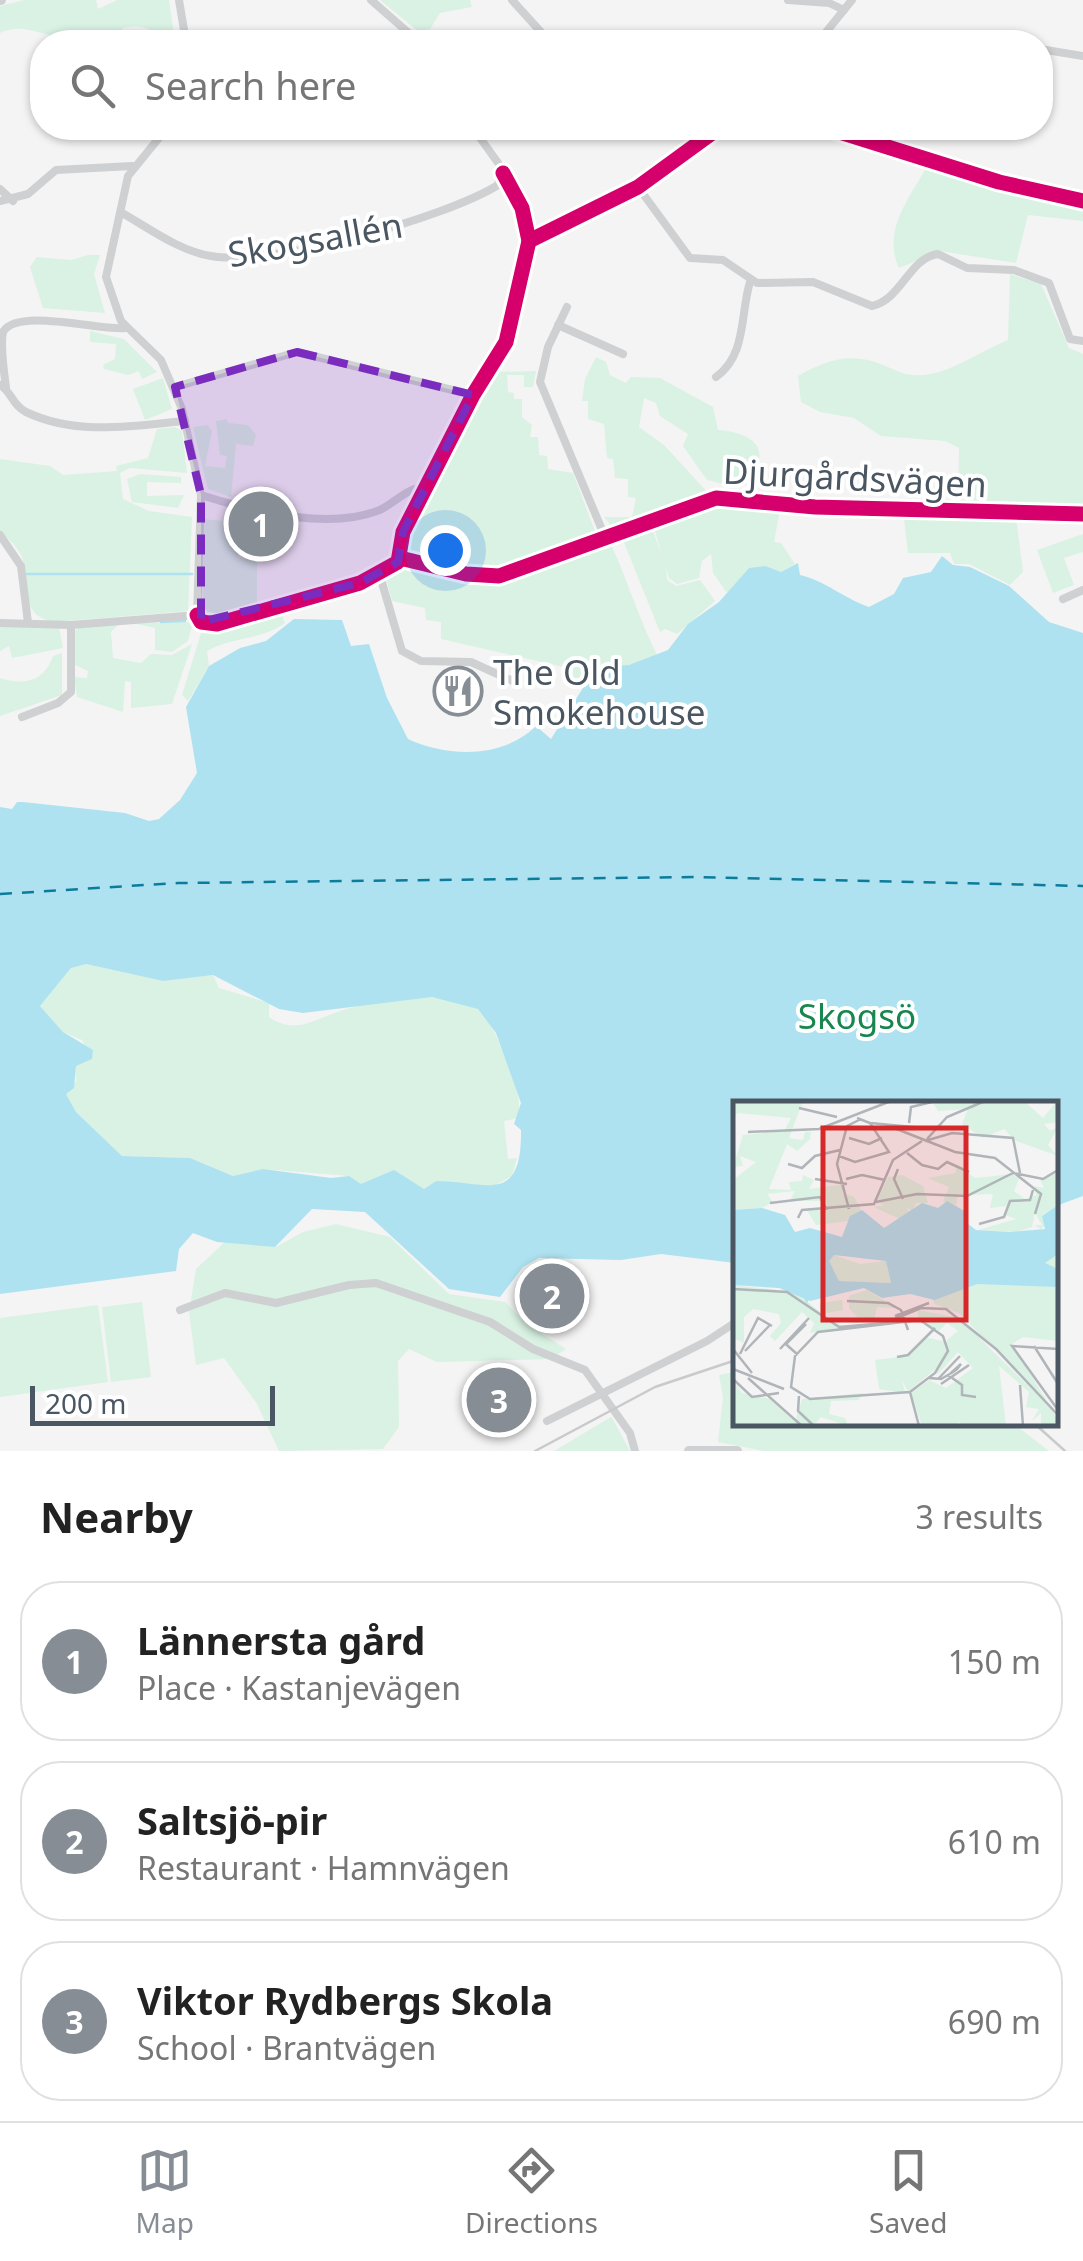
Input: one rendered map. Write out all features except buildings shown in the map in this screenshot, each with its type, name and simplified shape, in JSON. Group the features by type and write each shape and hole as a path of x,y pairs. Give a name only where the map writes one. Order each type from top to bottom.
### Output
{"street":[{"path":"179,0 184,30"},
{"path":"371,0 406,30"},
{"path":"512,0 539,30"},
{"path":"788,0 829,3 844,10"},
{"path":"828,30 852,0"},
{"path":"1053,51 1083,56"},
{"path":"156,140 132,166 106,278 125,328 157,355 175,387 201,496 197,616 201,622 217,624 380,576 400,558 403,532 473,395 506,342 529,242 638,187 703,140"},
{"name":"Skogsallén","path":"122,213 196,252 227,258 254,256 419,221 494,188 502,173 481,140"},
{"path":"865,140 998,182 1083,201"},
{"path":"0,201 13,201 56,170 132,166"},
{"path":"638,187 690,258 724,260 750,282 807,281 872,306 891,297 924,259 938,254 967,268 1014,270 1049,282 1070,340 1083,340"},
{"path":"0,189 13,201"},
{"path":"716,376 742,345 750,282"},
{"path":"567,306 540,382 606,537"},
{"path":"125,328 63,321 12,324 1,338 3,386 24,411 74,424 127,428 184,421"},
{"path":"558,325 622,354"},
{"path":"175,387 297,352 473,395"},
{"path":"201,496 308,517 336,518 377,511 416,487 425,488"},
{"name":"Djurgårdsvägen","path":"400,558 490,577 716,498 815,507 1083,514"},
{"path":"0,535 21,566 28,623"},
{"path":"380,576 402,650 421,660 471,662 517,683"},
{"path":"1063,600 1083,590"},
{"path":"0,624 71,625 197,616"},
{"path":"22,717 58,703 70,692 71,625"},
{"path":"180,1310 225,1293 276,1303 349,1285 376,1284 490,1322 534,1349 585,1370 630,1433 635,1451"},
{"path":"547,1421 733,1324"},
{"path":"689,1451 737,1451"}],"highlighted area":[{"path":"297,352 473,395 403,532 398,562 360,583 201,622 201,495 175,387"}],"green space":[{"path":"24,0 96,0 98,9 117,0 169,0 173,30 135,26 123,30 17,29 0,33 0,6"},
{"path":"380,0 470,0 472,7 440,13 430,29 417,30"},
{"path":"930,161 1001,186 1083,204 1083,221 1028,215 1016,263 940,251 899,268 894,254 896,226"},
{"path":"100,255 94,274 105,313 43,308 30,267 37,257 71,260"},
{"path":"1010,274 1041,284 1069,348 1083,354 1083,504 1015,510 1023,572 1010,585 969,564 954,564 950,553 908,553 904,519 946,518 958,508 959,448 945,441 881,436 854,418 820,412 801,402 798,376 842,359 871,361 912,375 940,372 959,364 1008,340"},
{"path":"90,331 124,339 157,372 142,379 139,371 128,375 104,369 103,365 115,359 116,344 90,342"},
{"path":"596,357 606,362 610,375 626,383 631,377 660,378 713,407 718,430 747,437 758,448 758,465 752,476 732,486 707,480 683,446 688,434 660,416 656,403 644,398 639,427 664,445 709,494 614,529 604,517 632,517 636,498 628,497 628,479 615,478 613,459 607,458 604,424 588,419 588,401 582,401 585,379"},
{"path":"536,371 533,387 524,387 524,375 507,375 508,392 514,393 514,399 522,399 522,417 532,425 530,437 538,437 539,455 547,456 548,469 573,473 596,534 526,562 481,571 434,565 408,554 404,542 411,520 466,413 493,372"},
{"path":"163,378 172,409 145,420 133,389"},
{"path":"227,419 228,423 248,425 256,435 253,446 236,444 231,497 208,489 193,427 207,425 212,431 205,466 225,468 227,456 220,455 216,421"},
{"path":"175,427 182,431 187,473 130,468 120,473 123,499 149,511 192,517 188,611 53,622 41,618 30,604 21,555 0,531 0,459 50,466 63,475 117,471 116,466 148,458 157,429"},
{"path":"140,474 181,477 181,483 147,482 147,496 184,495 178,508 132,502 127,479"},
{"path":"715,503 780,510 774,542 781,543 795,564 781,572 749,568 727,593 713,573 711,554 702,561 699,578 677,584 669,578 654,528"},
{"path":"202,519 238,522 238,557 257,562 257,607 213,619 203,613"},
{"path":"652,529 666,565 667,580 676,586 700,580 715,601 677,634 665,629 660,632 623,540"},
{"path":"1083,534 1083,552 1064,558 1074,585 1053,593 1037,550"},
{"path":"603,543 611,544 658,657 628,665 596,667 582,687 570,678 568,668 441,639 441,622 426,620 425,608 392,601 386,579 401,568 450,581 494,583"},
{"path":"280,611 285,623 276,628 207,651 209,666 188,701 182,695 202,630 222,629"},
{"path":"193,622 188,641 172,652 155,650 155,628 132,623"},
{"path":"119,624 111,632 113,658 141,663 151,654 172,655 192,644 172,704 131,708 131,682 125,681 123,712 77,697 74,677 87,678 88,671 73,664 73,633 79,627"},
{"path":"0,626 59,628 63,648 12,658 9,646 0,651"},
{"path":"62,653 62,695 0,716 0,678 32,679 45,671 53,656"},
{"path":"86,964 163,981 213,975 219,988 269,1003 269,1017 287,1025 392,1000 433,997 469,1004 491,1026 517,1093 518,1118 504,1121 508,1159 517,1158 512,1176 490,1188 436,1181 424,1189 394,1175 361,1185 349,1176 263,1169 233,1176 190,1158 122,1156 76,1112 66,1094 76,1081 76,1065 92,1059 82,1040 63,1032 40,1006 71,968"},
{"path":"336,1224 390,1237 449,1294 505,1302 525,1323 566,1349 551,1359 437,1362 409,1349 398,1361 399,1427 383,1449 279,1451 257,1404 224,1358 196,1365 189,1312 196,1269 227,1240 276,1247 303,1232"},
{"path":"142,1302 151,1377 111,1382 102,1307"},
{"path":"98,1305 108,1382 0,1397 0,1318"},
{"path":"733,1372 733,1426 1017,1426 1049,1451 764,1451 718,1442 723,1397 719,1375"},
{"path":"611,1417 630,1451 554,1451"}],"water":[{"path":"942,556 953,565 970,567 1009,586 1049,622 1083,633 1083,1196 1058,1205 1058,1101 733,1101 733,1263 661,1254 621,1260 539,1258 523,1267 500,1297 449,1289 365,1212 312,1209 275,1247 217,1242 193,1233 179,1249 176,1271 0,1294 0,807 12,809 17,802 23,802 125,813 149,821 159,819 180,800 197,773 186,707 209,666 240,648 266,641 294,619 342,620 351,646 369,644 387,698 408,739 441,749 475,752 508,744 536,726 551,739 596,667 629,665 668,650 688,624 719,602 749,568 765,566 781,572 798,563 800,575 869,607 894,594 903,578 931,572","holes":["86,964 163,981 213,975 279,1009 303,1013 432,997 478,1009 496,1033 521,1103 514,1124 521,1130 515,1170 497,1184 436,1181 424,1189 394,1170 361,1184 349,1176 331,1178 263,1169 233,1176 190,1158 122,1156 76,1112 66,1094 74,1088 76,1066 92,1059 93,1050 63,1032 40,1006 71,968"]}],"waterway":[{"path":"27,574 192,574"},
{"path":"161,622 185,621"}],"ferry route":[{"path":"0,894 178,883 695,877 1083,886"}],"railway":[{"path":"535,1451 655,1387 733,1361"},
{"path":"1037,1426 1065,1451"}],"cycle path":[{"path":"529,241 638,187 703,140"},
{"path":"865,140 999,182 1083,201"},
{"path":"197,615 201,622 217,624 360,583 398,562 403,532 473,395 506,342 529,241 522,208 503,173"},
{"path":"400,558 466,574 499,576 716,498 815,507 1083,514"}],"place":[{"name":"Lännersta gård","path":"261,524"},
{"name":"The Old Smokehouse","path":"458,691"},
{"name":"Saltsjö-pir","path":"552,1296"},
{"name":"Viktor Rydbergs Skola","path":"499,1400"}],"park label":[{"name":"Skogsö","path":"857,1015"}]}
